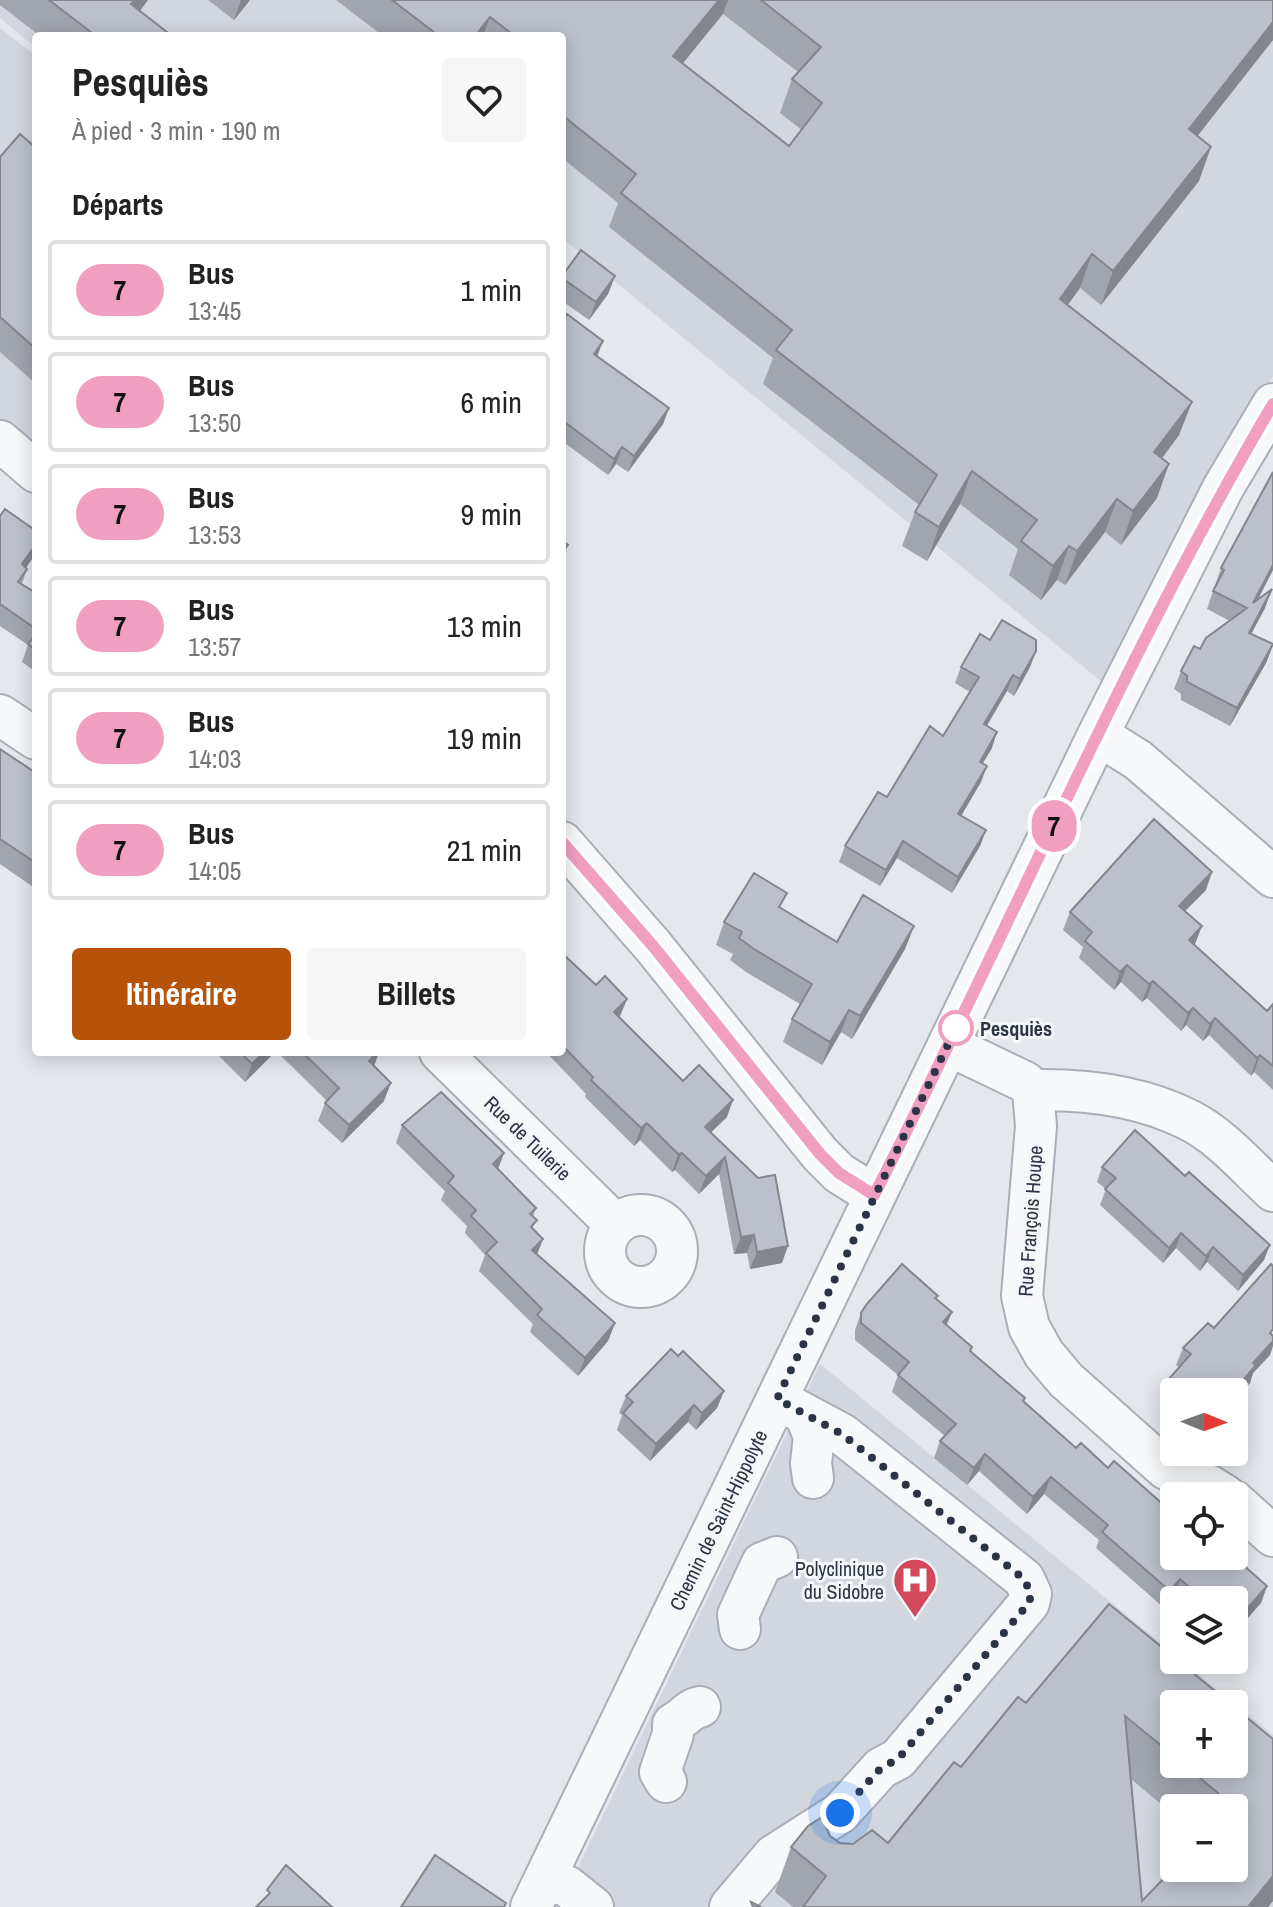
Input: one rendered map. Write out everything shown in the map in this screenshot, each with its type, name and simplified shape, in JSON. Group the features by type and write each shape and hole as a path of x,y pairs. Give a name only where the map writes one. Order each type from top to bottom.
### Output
{"street":[{"name":"Chemin de Saint-Hippolyte","path":"538,1892 630,1702 791,1408 874,1195 1098,735 1223,488 1273,404"},
{"path":"0,441 32,469"},
{"path":"0,715 32,736"},
{"path":"1098,735 1138,760 1273,877"},
{"path":"566,847 653,946 820,1154 839,1173 874,1195"},
{"path":"948,1045 1014,1077 1033,1090 1098,1093 1162,1109 1191,1120 1217,1139 1273,1191"},
{"name":"Rue de Tuilerie","path":"444,1056 616,1225"},
{"name":"Rue François Houpe","path":"1033,1090 1036,1126 1022,1296 1029,1327 1044,1354 1066,1380 1166,1469 1200,1482"},
{"path":"791,1408 814,1436 813,1478"},
{"path":"730,1907 759,1859 829,1825 853,1833 895,1778 888,1751 992,1625 1029,1603 1031,1594 1024,1579 842,1434 791,1408"},
{"path":"1248,1514 1273,1536"},
{"path":"740,1629 738,1615 762,1563 777,1557"},
{"path":"630,1702 686,1715 673,1734 661,1766 660,1772 666,1782"},
{"path":"538,1892 568,1887 593,1907"}],"shaded area":[{"path":"0,0 1273,0 1273,376 1103,683 566,241 566,32 32,32 32,45 0,18"},
{"path":"0,28 32,53 32,468 0,440"},
{"name":"Polyclinique du Sidobre","path":"820,1364 1160,1643 1160,1674 1198,1674 1218,1690 1160,1690 1160,1778 1248,1778 1248,1715 1273,1735 1273,1907 559,1907"}],"building":[{"path":"49,0 134,0 131,4 167,32 91,32"},
{"path":"392,0 719,0 673,56 789,146 822,103 792,79 821,47 761,0 1273,0 1273,22 1189,129 1211,147 1113,271 1092,254 1060,299 1192,402 1154,452 1169,464 1133,511 1117,499 1077,551 1069,546 1053,566 1021,541 1037,520 972,471 939,527 915,512 937,475 776,350 792,330 621,193 636,174 566,118 566,32 510,32 490,17 478,32 434,32"},
{"path":"20,134 32,144 32,345 0,317 0,157"},
{"path":"581,250 615,276 596,302 566,281 566,271"},
{"path":"566,315 603,341 594,354 669,408 634,456 622,447 614,459 566,423"},
{"path":"1273,472 1273,565 1253,603 1272,589 1249,633 1273,644 1237,708 1187,682 1187,676 1181,671 1194,646 1200,649 1206,638 1247,608 1213,591 1224,570 1221,568"},
{"path":"5,509 32,528 32,550 22,564 27,569 18,582 32,591 32,626 0,604 0,516"},
{"path":"1002,620 1036,640 1036,651 1020,679 1013,675 984,724 997,732 980,762 987,766 958,814 986,830 958,877 903,841 886,870 845,846 878,792 887,797 930,726 943,736 979,677 961,667 980,634 990,640"},
{"path":"0,749 32,770 32,860 0,839"},
{"path":"1154,819 1212,872 1179,906 1202,926 1189,940 1267,1011 1273,1004 1273,1066 1260,1055 1257,1058 1215,1018 1210,1024 1193,1008 1188,1013 1153,981 1149,984 1127,965 1120,972 1085,941 1092,932 1070,912"},
{"path":"754,873 787,893 779,907 837,942 863,895 914,926 860,1016 849,1010 830,1042 792,1019 812,984 754,949 739,938 742,932 724,922"},
{"path":"566,957 596,985 605,976 627,999 614,1012 683,1081 699,1065 733,1100 705,1127 758,1178 775,1175 788,1246 757,1252 754,1235 741,1237 725,1157 706,1176 647,1123 641,1128 591,1080 593,1077 566,1049"},
{"path":"244,1056 260,1056 252,1064"},
{"path":"306,1056 373,1056 369,1061 391,1083 349,1125 325,1103 339,1088"},
{"path":"441,1092 504,1153 493,1164 536,1208 530,1214 537,1220 531,1227 543,1239 532,1250 615,1323 585,1358 537,1315 542,1309 486,1253 497,1242 471,1216 476,1210 448,1183 454,1176 402,1125"},
{"path":"1135,1130 1185,1176 1189,1172 1270,1245 1243,1275 1213,1247 1206,1256 1181,1233 1169,1248 1105,1189 1116,1178 1102,1167"},
{"path":"902,1264 952,1312 943,1322 972,1347 970,1351 1025,1398 1023,1401 1076,1448 1081,1443 1108,1468 1114,1461 1160,1502 1160,1570 1248,1569 1267,1586 1248,1608 1248,1586 1188,1586 1180,1579 1174,1586 1164,1586 1102,1532 1108,1525 1051,1477 1033,1497 985,1454 974,1468 940,1441 956,1424 898,1375 909,1362 861,1323 861,1313"},
{"path":"1271,1264 1273,1329 1270,1333 1273,1341 1253,1363 1256,1365 1245,1378 1170,1378 1191,1354 1183,1348 1208,1323 1214,1328"},
{"path":"671,1349 678,1356 683,1351 724,1391 702,1413 694,1405 656,1444 623,1413 633,1402 626,1396"},
{"path":"1109,1604 1160,1646 1160,1674 1194,1674 1214,1690 1160,1690 1160,1745 1125,1716 1142,1901 1160,1882 1248,1882 1248,1794 1218,1794 1200,1778 1248,1778 1248,1718 1273,1739 1273,1876 1248,1907 803,1907 826,1876 791,1847 808,1826 825,1815 830,1836 840,1843 853,1844 872,1830 888,1843 954,1762 961,1767 1018,1697 1026,1703"},
{"path":"435,1855 506,1903 504,1907 401,1907"},
{"path":"286,1865 332,1907 256,1907 270,1893 267,1890"}],"bus line":[{"name":"7","path":"566,847 653,946 820,1154 839,1173 874,1195 925,1096 1098,735 1223,488 1273,404"}],"place":[{"name":"Pesquiès","path":"956,1028"},
{"name":"Polyclinique du Sidobre","path":"915,1619"}],"route":[{"path":"840,1813 881,1768 898,1759 1029,1603 1031,1594 1024,1579 842,1434 777,1399 956,1028"}]}
